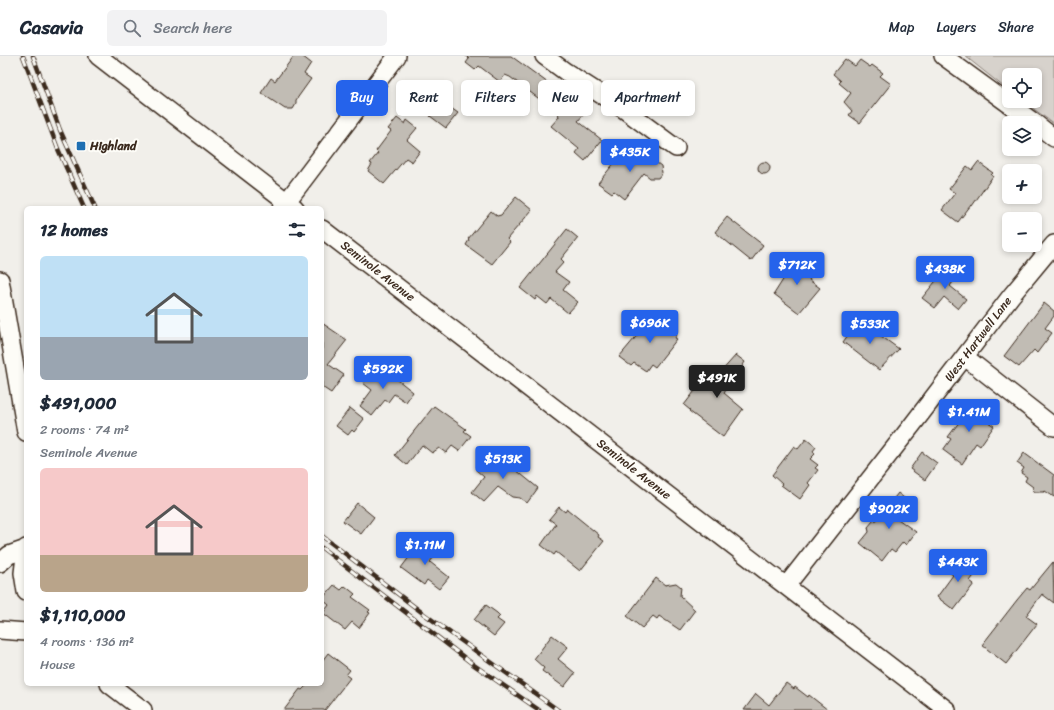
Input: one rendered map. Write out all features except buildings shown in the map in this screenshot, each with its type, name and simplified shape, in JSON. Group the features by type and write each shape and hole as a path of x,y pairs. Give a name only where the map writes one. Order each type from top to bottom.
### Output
{"street":[{"path":"98,56 288,206 397,56"},
{"path":"544,56 622,108 676,148"},
{"path":"943,56 1025,116"},
{"path":"1042,129 1054,138"},
{"name":"Seminole Avenue","path":"324,231 947,710"},
{"name":"West Hartwell Lane","path":"786,586 1011,296 1054,244"},
{"path":"0,280 24,420"},
{"path":"965,357 1054,427"},
{"path":"0,563 9,554 24,550"},
{"path":"24,565 24,579"},
{"path":"0,630 24,632"},
{"path":"113,686 143,710"}],"shaded area":[{"path":"965,56 1054,56 1054,124 1032,108 1042,108 1042,68 1002,68 1002,85"}],"railway":[{"path":"23,56 58,149 83,206"},
{"path":"33,56 60,130 94,206"},
{"path":"324,538 424,614 558,710"},
{"path":"324,550 474,665 539,710"}],"place":[{"name":"Highland","path":"81,146"}]}
